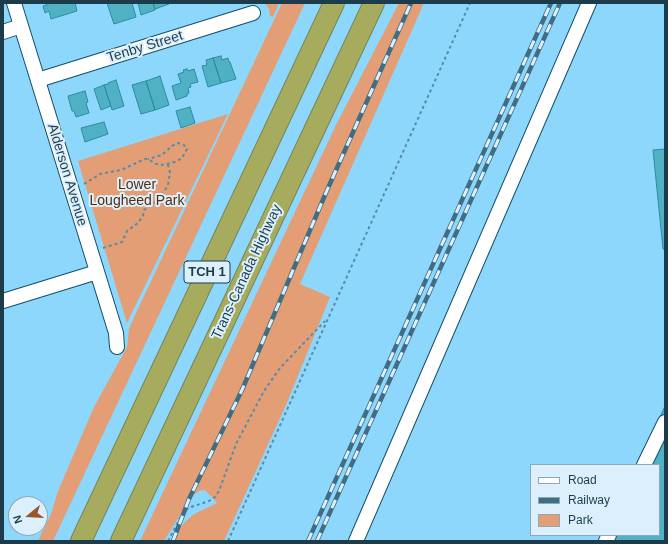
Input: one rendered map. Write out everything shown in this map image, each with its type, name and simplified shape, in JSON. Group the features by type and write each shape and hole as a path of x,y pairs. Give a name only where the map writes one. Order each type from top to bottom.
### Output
{"highway":[{"name":"TCH 1","path":"81,541 334,3"},
{"name":"Trans-Canada Highway","path":"121,541 374,3"}],"street":[{"name":"Alderson Avenue","path":"14,3 116,334 117,347"},
{"path":"356,541 589,3"},
{"name":"Tenby Street","path":"38,80 253,13"},
{"path":"3,32 21,26"},
{"path":"3,301 97,272"},
{"path":"644,464 665,422"}],"path":[{"path":"228,541 470,3"},
{"path":"71,188 85,184 100,174 117,171 139,161 162,155 178,143 184,145 187,149 182,158 168,165 156,164 148,159"},
{"path":"91,252 122,242 127,231 143,216 144,210 160,199 168,185 170,174 168,165"},
{"path":"168,541 188,508 209,501 219,491 236,444 264,391 280,368 328,319"}],"green space":[{"path":"265,3 279,3 273,17 270,16 269,9"},
{"path":"282,3 305,3 53,541 38,541 40,536 48,536 48,520 58,491 94,407 127,347 129,329"},
{"path":"399,3 424,3 300,284 330,297 286,405 224,541 171,541 185,522 194,514 217,503 205,490 199,491 191,497 164,541 140,541 336,125"},
{"name":"Lower Lougheed Park","path":"228,114 127,323 78,161"}],"building":[{"path":"51,3 75,3 77,11 51,19 49,11 45,13 43,6"},
{"path":"107,3 132,3 136,17 114,24"},
{"path":"138,3 153,3 155,10 141,15"},
{"path":"153,3 169,3 169,4 155,9"},
{"path":"221,56 222,60 228,58 236,79 221,83 213,58"},
{"path":"213,58 221,83 208,87 202,66 207,65 206,60"},
{"path":"187,69 188,71 194,69 198,82 190,84 191,87 188,88 189,93 187,96 176,100 172,86 181,83 178,74"},
{"path":"160,76 169,105 155,110 146,81"},
{"path":"116,80 124,106 112,110 104,85"},
{"path":"146,81 155,110 141,114 132,85"},
{"path":"104,85 111,106 101,110 94,89"},
{"path":"85,91 89,113 76,117 74,111 72,111 68,96"},
{"path":"190,107 195,123 181,128 176,111"},
{"path":"104,122 108,134 85,142 81,128"},
{"path":"665,149 665,249 663,249 653,150"},
{"path":"665,406 665,541 603,541 606,536 660,536 660,464 638,464"}],"railway":[{"path":"173,541 189,499 242,390 328,188 411,3"},
{"path":"308,541 551,3"},
{"path":"317,541 560,3"}]}
